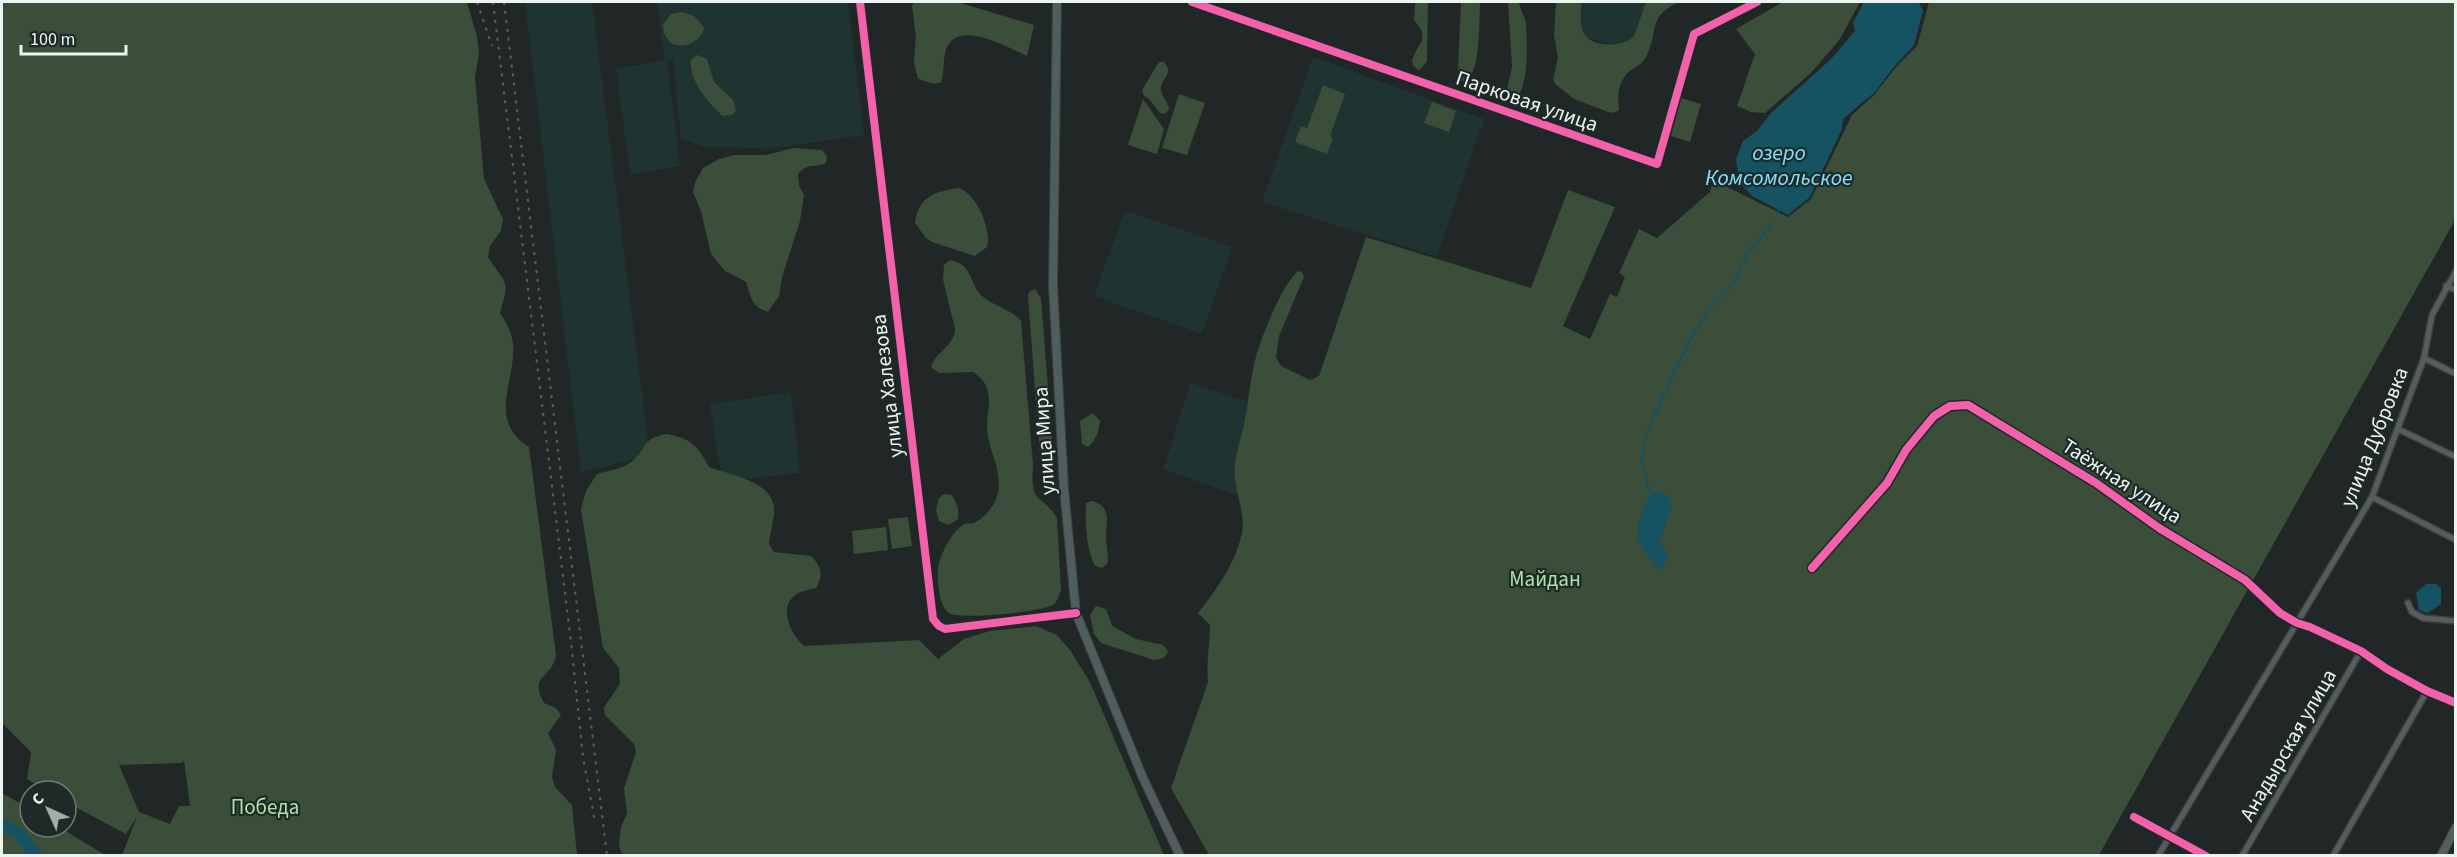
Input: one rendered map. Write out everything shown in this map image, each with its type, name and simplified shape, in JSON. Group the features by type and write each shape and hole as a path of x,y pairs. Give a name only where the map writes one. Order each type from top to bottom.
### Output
{"main road":[{"name":"улица Мира","path":"1058,2 1053,286 1064,489 1077,613 1143,778 1180,855"}],"street":[{"name":"улица Халезова","path":"860,2 933,620 945,629 1077,613"},
{"name":"Парковая улица","path":"1192,2 1657,164 1694,34 1757,2"},
{"name":"улица Дубровка","path":"2158,855 2372,497 2424,358 2432,315 2456,271"},
{"path":"2446,286 2456,290"},
{"path":"2424,358 2456,374"},
{"name":"Таёжная улица","path":"1812,568 1887,483 1906,450 1934,416 1950,406 1968,405 2096,483 2159,528 2245,580 2280,613 2297,623 2361,651 2386,669 2427,691 2456,703"},
{"path":"2398,429 2456,457"},
{"path":"2372,497 2456,540"},
{"path":"2408,603 2412,612 2422,618 2456,621"},
{"name":"Анадырская улица","path":"2242,855 2361,651"},
{"path":"2333,855 2427,691"},
{"path":"2134,817 2206,855"},
{"path":"2441,855 2453,840 2456,827"}],"shaded area":[{"path":"525,2 592,2 650,456 581,472"},
{"path":"657,2 848,2 864,135 769,149 701,146 681,138 673,60 667,61 680,166 630,175 616,68 665,61"},
{"path":"1567,2 1659,2 1645,54 1570,33"},
{"path":"1313,57 1484,119 1437,257 1262,202"},
{"path":"1125,211 1232,247 1202,334 1094,296"},
{"path":"1191,383 1297,418 1267,506 1163,469"},
{"path":"791,392 800,473 722,481 710,404"}],"green space":[{"name":"Победа","path":"2,2 467,2 479,53 475,77 484,179 503,219 501,231 490,246 488,257 503,279 506,288 500,313 510,331 513,349 506,408 508,422 515,435 529,447 556,655 551,668 540,681 540,694 544,703 556,708 561,715 548,733 556,750 552,777 555,787 572,805 577,855 122,855 137,817 126,834 78,808 78,779 27,779 31,752 2,723","holes":["184,761 190,806 179,806 170,824 139,812 119,765 182,763"]},
{"path":"914,2 957,2 1034,25 1027,56 986,38 964,35 955,38 948,45 941,82 934,84 918,79 914,62 916,37 912,6"},
{"path":"1415,2 1428,2 1427,62 1419,70 1414,67 1412,61 1423,37 1414,20"},
{"path":"1461,2 1480,2 1477,55 1472,75 1467,81 1461,81 1458,69"},
{"path":"1508,2 1519,2 1526,32 1525,77 1518,95 1513,100 1507,89 1512,67"},
{"path":"1556,2 1581,2 1581,23 1585,35 1602,44 1617,44 1630,40 1634,36 1646,2 1680,2 1670,7 1658,18 1646,58 1623,80 1619,94 1619,110 1614,113 1574,99 1555,84 1553,79 1558,58 1554,35"},
{"path":"1783,2 1860,2 1840,39 1811,73 1765,113 1751,112 1737,106 1755,54 1736,29"},
{"name":"Майдан","path":"1929,2 2455,2 2455,220 2099,855 1209,855 1171,788 1208,682 1210,625 1198,613 1230,566 1242,533 1235,466 1254,365 1260,343 1272,315 1292,278 1298,271 1302,272 1304,277 1279,336 1276,357 1281,366 1310,380 1319,376 1366,237 1531,288 1568,190 1615,207 1563,326 1590,339 1610,294 1617,297 1625,277 1619,273 1639,229 1657,238 1710,192 1713,180 1788,217 1811,199 1852,115 1875,94 1895,68 1917,46"},
{"path":"682,12 694,16 704,27 697,40 683,46 670,42 665,35 663,25 671,14"},
{"path":"697,55 707,59 714,82 733,100 736,110 734,114 723,116 711,105 696,84 691,60"},
{"path":"1159,62 1164,62 1168,70 1161,86 1169,109 1165,114 1160,113 1144,96 1142,90"},
{"path":"1323,85 1345,94 1330,136 1333,138 1327,154 1295,142 1301,126 1307,128"},
{"path":"1179,94 1205,103 1187,155 1162,148"},
{"path":"1681,98 1701,104 1690,142 1671,136"},
{"path":"1143,99 1164,129 1157,154 1128,145"},
{"path":"1432,102 1456,111 1449,132 1424,123"},
{"path":"794,148 822,150 827,156 826,163 809,166 798,174 799,185 804,195 800,221 782,277 779,296 768,312 755,305 746,282 725,271 711,254 701,211 693,192 695,182 703,168 719,159 734,155 766,155"},
{"path":"958,188 971,197 985,222 987,247 975,256 932,242 926,238 915,223 920,207 929,197"},
{"path":"950,260 963,265 981,295 1012,313 1021,321 1033,487 1038,497 1057,518 1061,590 1055,603 1046,608 1001,614 956,615 946,610 941,599 938,570 947,544 960,527 974,523 988,512 996,500 999,487 997,469 987,434 989,396 985,383 973,372 939,373 931,367 954,335 955,329 943,280 944,265"},
{"path":"1035,289 1041,298 1053,453 1053,460 1049,466 1042,463 1040,456 1028,296 1029,292"},
{"path":"1093,413 1100,421 1100,425 1095,438 1088,447 1082,444 1080,421"},
{"path":"667,434 693,444 709,467 748,480 765,490 774,507 769,544 774,552 811,556 817,563 821,575 816,588 796,594 789,601 787,608 791,629 804,646 919,640 938,659 964,639 990,631 1036,626 1057,635 1070,650 1090,682 1164,855 622,855 619,845 621,827 627,813 624,788 636,752 634,744 605,715 604,707 620,684 619,668 603,648 581,509 586,491 597,474 627,465 648,442"},
{"path":"944,494 952,495 958,509 958,519 949,525 939,521 936,510 939,498"},
{"path":"1092,501 1103,507 1106,515 1108,561 1102,568 1095,566 1088,543 1086,503"},
{"path":"908,517 912,546 892,549 888,519"},
{"path":"886,527 888,550 854,554 852,531"},
{"path":"1096,606 1106,609 1112,626 1136,639 1163,645 1168,651 1166,655 1154,660 1101,643 1094,634 1090,615"},
{"path":"2,793 18,802 18,839 78,839 105,855 2,855"}],"water":[{"name":"озеро Комсомольское","path":"1864,2 1919,2 1923,11 1914,45 1875,92 1843,119 1842,129 1810,197 1788,215 1752,196 1740,183 1736,160 1739,151 1743,141 1757,131 1771,113 1831,59 1855,31 1853,23"},
{"path":"1658,491 1668,497 1672,505 1660,540 1667,555 1664,568 1660,570 1643,548 1638,536 1639,520 1645,504 1650,496"},
{"path":"2426,584 2436,584 2441,588 2441,604 2428,613 2419,610 2416,593"}],"waterway":[{"path":"1651,496 1642,463 1645,437 1666,390 1689,342 1709,309 1732,286 1748,253 1773,223"},
{"path":"2,825 19,833 36,856"}],"railway":[{"path":"477,2 492,46"},
{"path":"493,2 583,757 595,822"},
{"path":"504,2 607,856"}],"cycle path":[{"path":"860,2 933,619 945,629 1076,613"},
{"path":"1192,2 1657,164 1694,34 1757,2"},
{"path":"1812,568 1887,483 1906,450 1934,416 1950,406 1968,405 2096,483 2159,528 2245,580 2280,613 2297,623 2361,651 2387,669 2427,691 2456,703"},
{"path":"2134,817 2206,856"}]}
